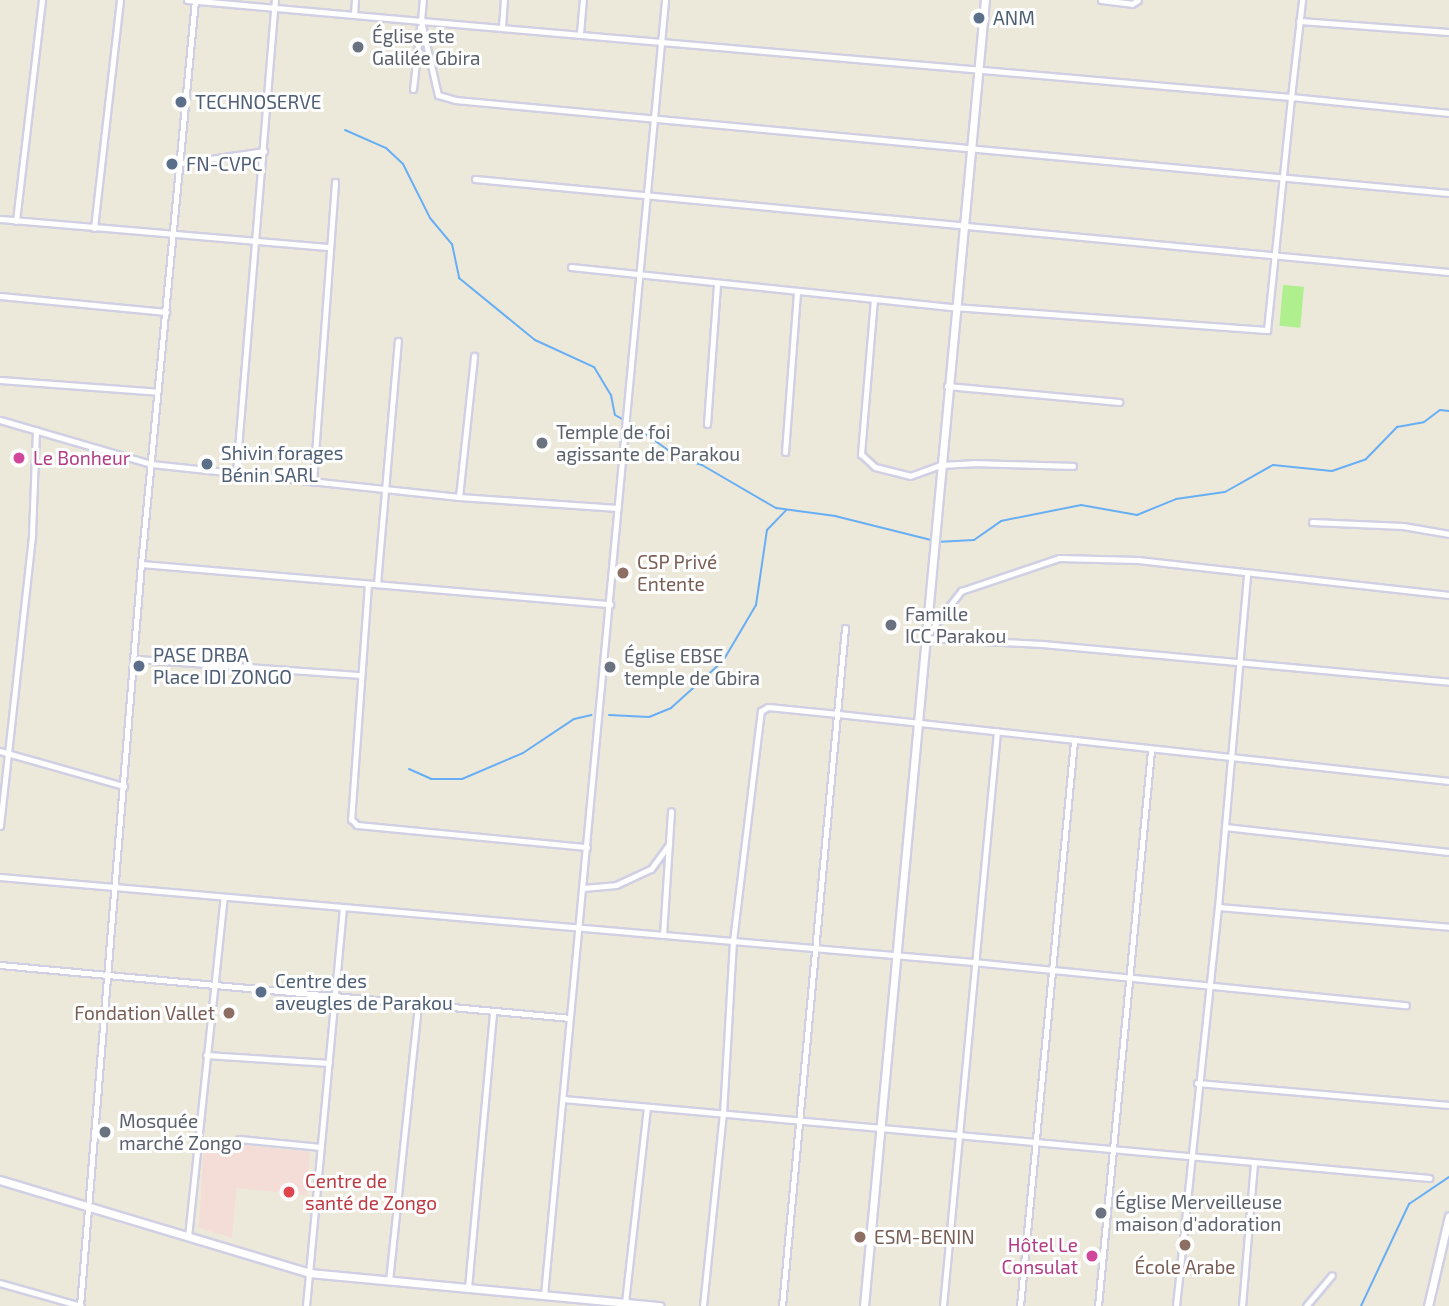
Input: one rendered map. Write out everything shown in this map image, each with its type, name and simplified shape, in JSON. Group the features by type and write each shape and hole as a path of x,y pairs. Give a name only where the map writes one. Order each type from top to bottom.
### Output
{"street":[{"path":"16,221 42,0"},
{"path":"94,228 120,0"},
{"path":"187,0 580,33 1449,113"},
{"path":"0,1283 81,1306 136,659 141,564 182,163 195,0"},
{"path":"236,474 275,0"},
{"path":"354,14 355,0"},
{"path":"412,89 423,0"},
{"path":"502,27 504,0"},
{"path":"580,33 583,0"},
{"path":"544,1295 665,0"},
{"path":"864,1306 953,307 985,0"},
{"path":"1101,0 1132,4 1138,0"},
{"path":"570,267 953,307 1267,330 1280,177 1302,0"},
{"path":"421,21 438,95 1449,194"},
{"path":"1299,21 1449,32"},
{"path":"182,163 264,152"},
{"path":"475,178 1449,272"},
{"path":"313,482 328,247 335,182"},
{"path":"0,219 328,247"},
{"path":"707,425 718,283"},
{"path":"785,452 797,291"},
{"path":"0,296 166,312"},
{"path":"874,299 861,454 875,467 910,476 940,466 1073,466"},
{"path":"377,584 398,341"},
{"path":"459,497 474,356"},
{"path":"0,380 158,392"},
{"path":"947,386 1118,401"},
{"path":"0,420 151,464 459,497 618,509"},
{"path":"0,826 32,534 36,430"},
{"path":"1312,522 1403,526 1449,534"},
{"path":"925,638 961,591 1059,558 1138,560 1449,595"},
{"path":"141,564 610,604"},
{"path":"1175,1306 1207,986 1219,908 1229,758 1247,573"},
{"path":"368,584 358,675 349,811 357,825 587,847"},
{"path":"782,1306 845,628"},
{"path":"925,638 1238,662 1449,682"},
{"path":"136,659 358,675"},
{"path":"703,1306 723,1114 733,941 761,711 768,707 838,714 917,726 997,732 1449,781"},
{"path":"943,1306 973,962 997,732"},
{"path":"1020,1306 1074,741"},
{"path":"1098,1306 1151,750"},
{"path":"0,751 124,786"},
{"path":"663,935 671,811"},
{"path":"1225,827 1449,852"},
{"path":"583,888 616,885 652,869 669,844"},
{"path":"0,877 816,948 896,958 973,962 1406,1004"},
{"path":"188,1237 223,897"},
{"path":"306,1306 343,908"},
{"path":"1219,908 1449,928"},
{"path":"0,965 107,978 335,995 570,1018"},
{"path":"389,1281 418,1003"},
{"path":"468,1288 493,1010"},
{"path":"206,1055 329,1063"},
{"path":"1198,1083 1449,1105"},
{"path":"563,1099 1429,1178"},
{"path":"625,1303 647,1107"},
{"path":"239,1139 321,1147"},
{"path":"1242,1306 1255,1162"},
{"path":"0,1180 89,1204 310,1273 659,1306"},
{"path":"1428,1306 1449,1216"},
{"path":"1306,1306 1332,1275"}],"shaded area":[{"name":"Centre de santé de Zongo","path":"204,1141 310,1152 307,1195 236,1188 232,1238 199,1228"}],"green space":[{"path":"1283,285 1304,287 1300,328 1279,326"}],"waterway":[{"path":"345,130 386,148 403,164 430,218 452,244 459,278 535,340 594,367 611,395 615,415 624,420"},
{"path":"936,542 974,540 1001,521 1081,505 1137,515 1176,499 1225,492 1273,465 1332,471 1366,459 1397,427 1424,422 1440,410 1449,411"},
{"path":"629,422 679,458 702,465 776,508 835,516 931,540"},
{"path":"609,715 649,717 671,708 723,661 756,605 767,530 786,510"},
{"path":"409,769 431,779 462,779 523,753 574,719 592,715"},
{"path":"1361,1306 1409,1204 1449,1177"}],"place":[{"name":"ANM","path":"979,18"},
{"name":"Église ste Galilée Gbira","path":"358,47"},
{"name":"TECHNOSERVE","path":"181,102"},
{"name":"FN-CVPC","path":"172,164"},
{"name":"Temple de foi agissante de Parakou","path":"542,443"},
{"name":"Le Bonheur","path":"19,458"},
{"name":"Shivin forages Bénin SARL","path":"207,464"},
{"name":"CSP Privé Entente","path":"623,573"},
{"name":"Famille ICC Parakou","path":"891,625"},
{"name":"PASE DRBA Place IDI ZONGO","path":"139,666"},
{"name":"Église EBSE temple de Gbira","path":"610,667"},
{"name":"Centre des aveugles de Parakou","path":"261,992"},
{"name":"Fondation Vallet","path":"229,1013"},
{"name":"Mosquée marché Zongo","path":"105,1132"},
{"name":"Centre de santé de Zongo","path":"289,1192"},
{"name":"Église Merveilleuse maison d'adoration","path":"1101,1213"},
{"name":"ESM-BENIN","path":"860,1237"},
{"name":"École Arabe","path":"1185,1245"},
{"name":"Hôtel Le Consulat","path":"1092,1256"}]}
